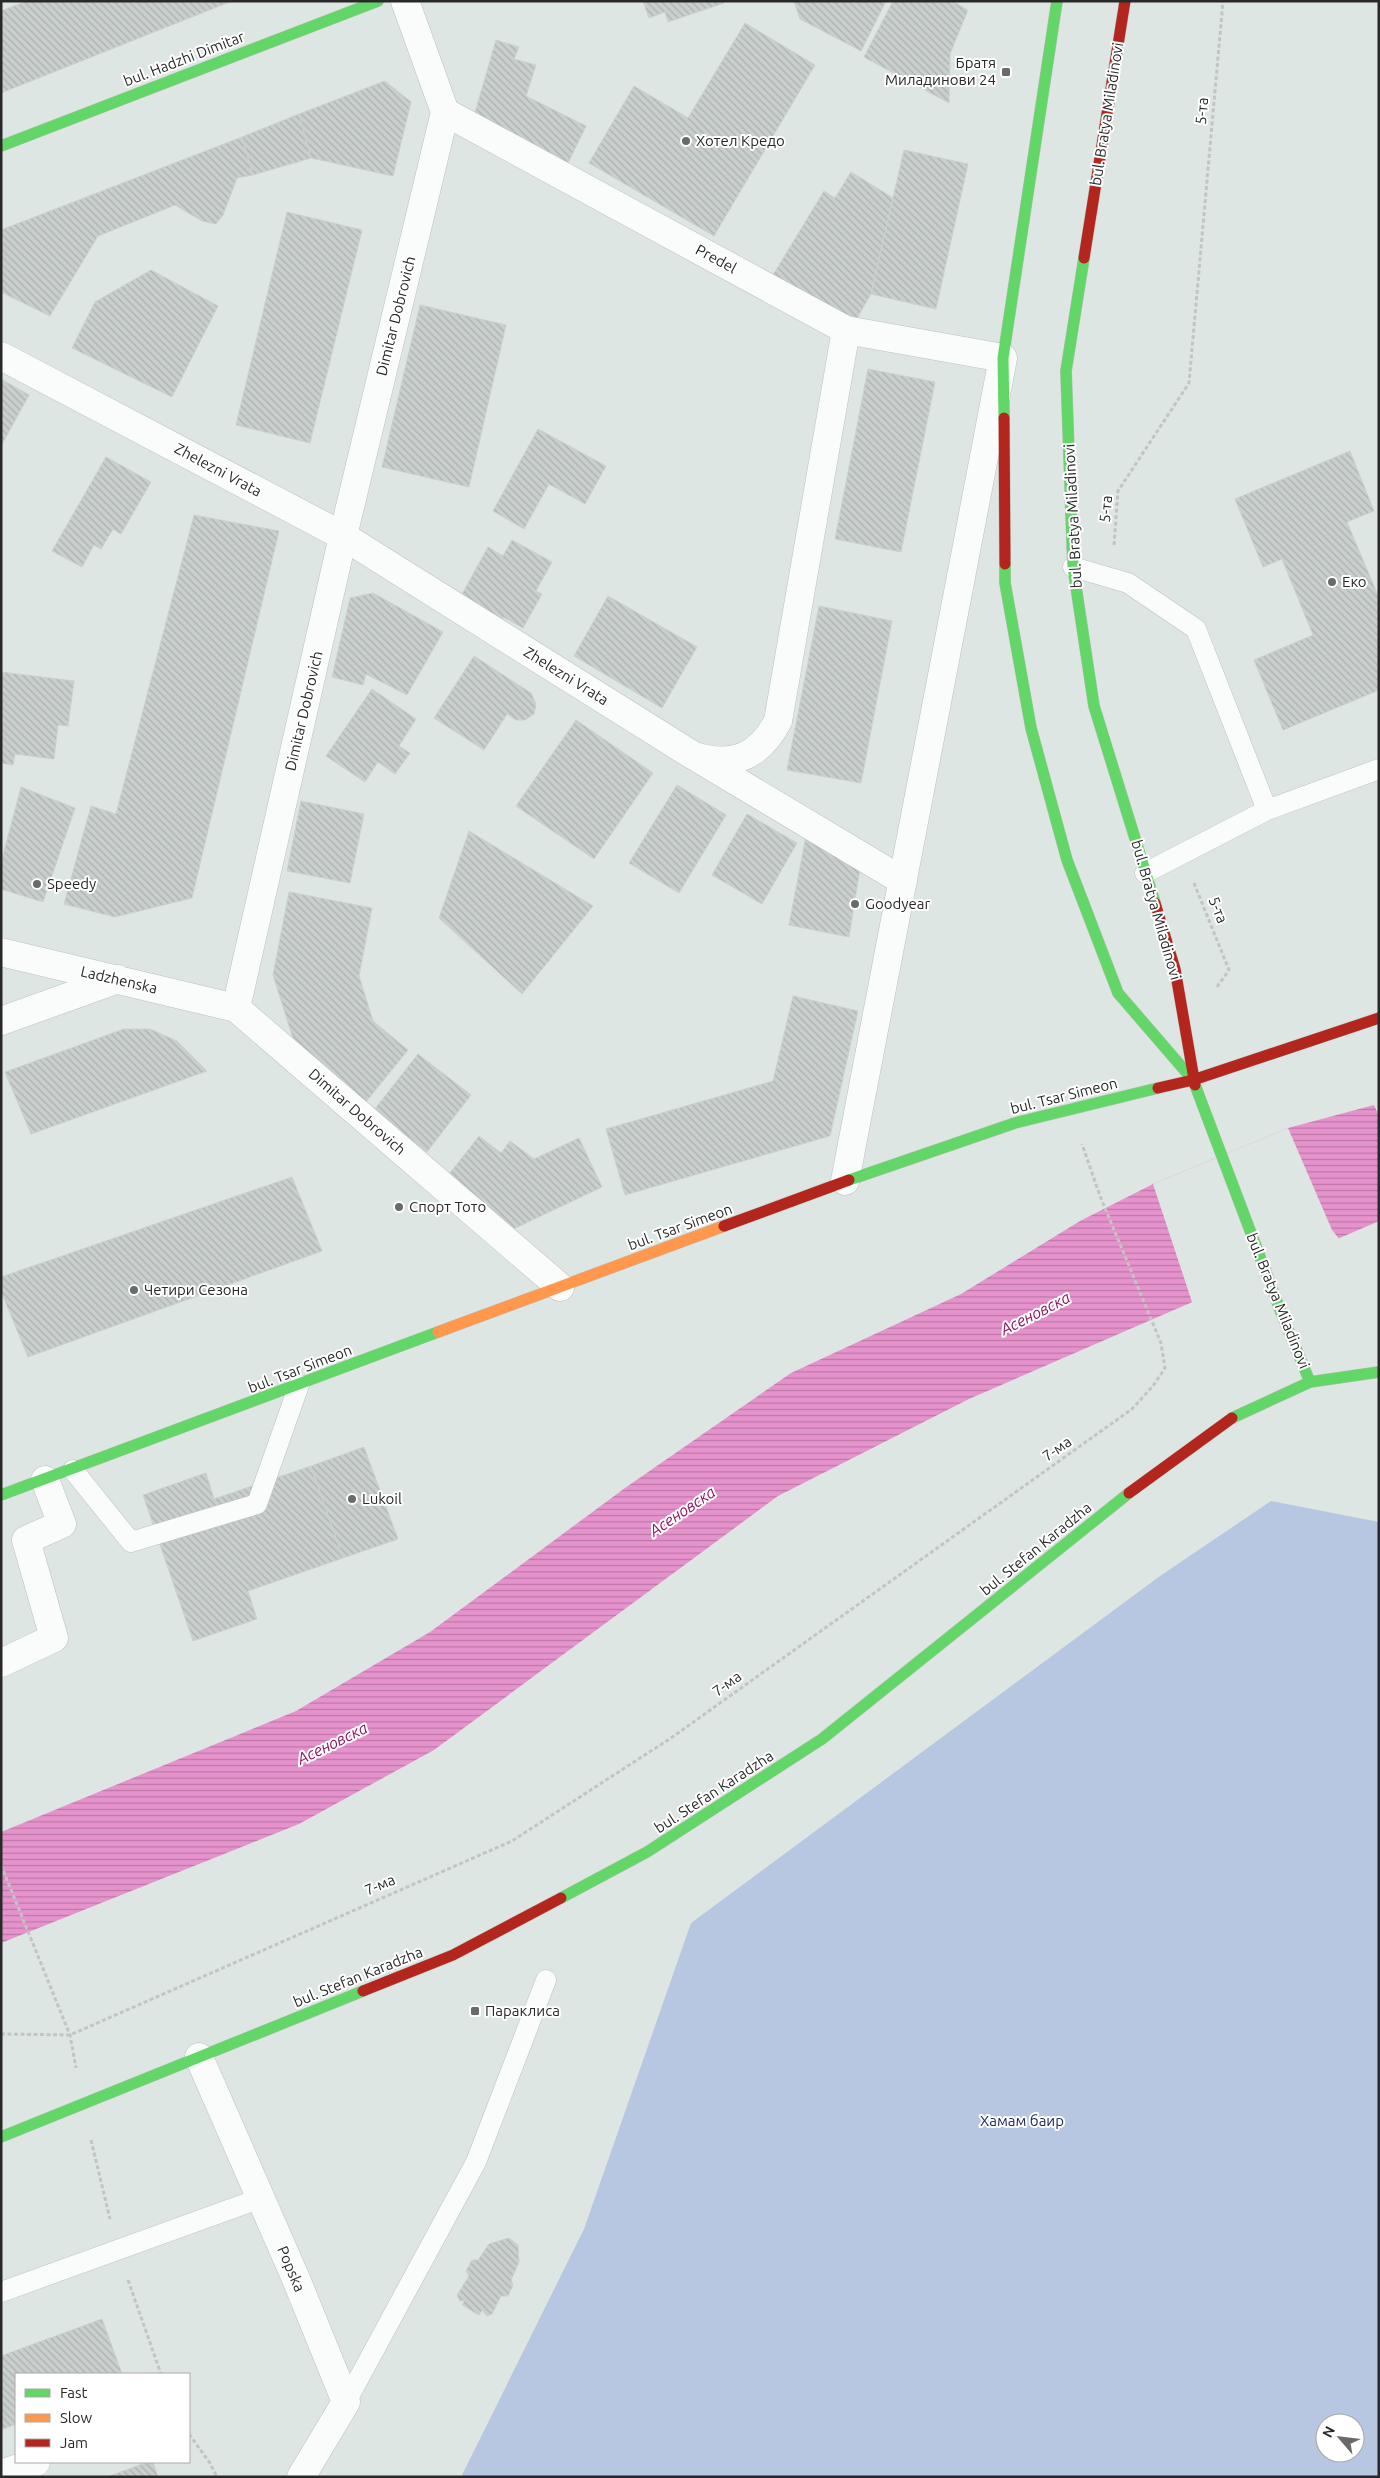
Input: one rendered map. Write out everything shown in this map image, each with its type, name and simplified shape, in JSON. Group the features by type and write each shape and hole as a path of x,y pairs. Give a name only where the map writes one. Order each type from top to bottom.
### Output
{"main road":[{"name":"bul. Hadzhi Dimitar","path":"1,146 378,1"},
{"name":"bul. Bratya Miladinovi","path":"1057,1 1003,358 1005,583 1031,728 1067,860 1118,993 1193,1080"},
{"name":"bul. Bratya Miladinovi","path":"1125,1 1066,371 1073,567 1094,706 1175,969 1193,1080 1282,1315 1310,1382"},
{"name":"bul. Tsar Simeon","path":"1,1495 73,1470 846,1181 1014,1123 1193,1080 1379,1018"},
{"name":"bul. Stefan Karadzha","path":"1,2137 454,1955 647,1852 822,1739 1157,1471 1231,1419 1310,1382 1379,1372"}],"street":[{"path":"405,1 445,112"},
{"name":"Predel","path":"445,112 846,330 1003,358"},
{"name":"Dimitar Dobrovich","path":"445,112 343,536 236,1008 560,1288"},
{"name":"Zhelezni Vrata","path":"1,356 343,536 694,756 710,761 728,761 745,756 759,747 770,735 778,721 846,330"},
{"name":"bul. Bratya Miladinovi","path":"846,1181 1003,358"},
{"path":"694,756 903,881"},
{"name":"Ladzhenska","path":"1,952 236,1008"},
{"path":"1,1021 118,979"},
{"path":"1,1663 54,1638 26,1540 62,1524 45,1480"},
{"name":"Popska","path":"199,2057 261,2198 346,2402"},
{"path":"301,2477 346,2402"},
{"path":"1,2474 33,2463"}],"lane":[{"path":"1073,567 1128,583 1196,629 1267,810"},
{"path":"1145,873 1267,810 1379,768"},
{"path":"73,1470 131,1542 258,1504 299,1385"},
{"path":"346,2402 476,2162 546,1980"},
{"path":"1,2292 261,2198"}],"path":[{"name":"5-та","path":"1112,578 1118,491 1189,383 1223,1"},
{"name":"5-та","path":"1181,854 1229,970 1217,987"},
{"name":"7-ма","path":"1,2034 70,2035 512,1841 671,1738 1132,1409 1154,1386 1165,1368 1161,1343 1100,1196 1071,1110"},
{"path":"1,1865 70,2035 82,2104 118,2250 161,2373"},
{"path":"190,2435 210,2463 217,2477"}],"green space":[{"name":"Хамам баир","path":"1271,1501 1379,1522 1379,2477 461,2477 584,2229 691,1923 1160,1576"}],"water":[{"name":"Асеновска","path":"1374,1105 1379,1116 1379,1221 969,1399 778,1496 434,1750 299,1824 1,1943 1,1832 296,1711 430,1632 625,1488 791,1373 961,1294 1080,1221 1153,1184 1288,1128"}],"pier":[{"path":"1288,1128 1332,1230 1340,1240 1193,1305 1153,1184"}],"building":[{"path":"27,1 232,1 1,93 1,11"},
{"path":"643,1 724,1 724,3 668,22 665,12 649,18"},
{"path":"794,1 886,1 861,51 800,19"},
{"path":"893,1 952,1 968,10 950,54 949,103 864,57"},
{"name":"Хотел Кредо","path":"745,23 815,65 714,236 589,163 634,86 688,118"},
{"path":"496,40 519,47 514,59 536,65 526,96 586,126 568,163 474,116"},
{"path":"385,81 411,102 393,176 311,158 299,114"},
{"path":"299,114 311,158 253,175 242,137"},
{"path":"242,137 253,175 237,178 223,215 216,224 202,221 175,205 98,236 50,316 1,292 1,230"},
{"path":"904,150 968,164 936,309 871,294"},
{"path":"851,172 893,198 871,294 853,325 773,275 824,191 835,198"},
{"path":"287,212 362,230 310,443 236,425"},
{"path":"151,270 218,306 172,397 72,348 95,302"},
{"path":"420,305 506,325 469,487 382,467"},
{"path":"868,369 935,382 901,552 835,539"},
{"path":"1,379 29,395 1,446"},
{"path":"538,429 606,466 585,504 549,484 524,529 493,511"},
{"name":"Еко","path":"1350,451 1374,511 1347,522 1379,598 1379,690 1283,730 1254,660 1313,635 1282,559 1263,567 1235,499"},
{"path":"106,457 151,482 121,534 113,529 101,549 94,545 82,567 52,551"},
{"path":"194,515 279,531 192,898 115,917 64,904 91,806 116,814"},
{"path":"512,540 552,562 536,591 542,594 523,628 503,617 499,625 461,596 488,547 503,556"},
{"path":"373,593 443,632 407,695 366,674 363,685 332,677 350,598"},
{"path":"608,596 697,647 662,708 574,656"},
{"path":"819,606 892,621 861,783 787,770"},
{"path":"474,656 531,693 536,704 534,714 525,720 516,720 507,714 484,750 434,718"},
{"path":"1,672 74,681 68,726 58,725 54,759 15,754 13,765 1,763"},
{"path":"372,689 416,719 399,746 410,753 395,774 378,762 365,782 326,756"},
{"path":"576,720 653,773 594,859 516,806"},
{"path":"677,785 726,815 679,893 629,863"},
{"path":"21,787 75,808 43,902 1,889 1,863"},
{"path":"301,801 364,814 350,883 287,871"},
{"path":"747,814 797,843 762,904 712,875"},
{"path":"469,831 593,906 522,994 439,918"},
{"path":"806,836 861,862 849,937 789,925"},
{"path":"289,892 372,908 359,976 373,1021 408,1050 365,1103 295,1045 273,975"},
{"path":"793,996 858,1011 830,1136 625,1195 606,1129 773,1081"},
{"path":"124,1029 150,1029 177,1041 207,1071 31,1134 5,1072"},
{"path":"418,1054 471,1095 427,1152 374,1110"},
{"path":"479,1136 501,1153 510,1141 534,1159 579,1138 602,1187 509,1231 443,1182"},
{"path":"292,1177 322,1251 28,1357 1,1291 1,1277"},
{"path":"364,1447 398,1539 343,1558 311,1466"},
{"path":"311,1466 343,1558 248,1591 257,1619 193,1641 143,1495 206,1473 214,1499"},
{"path":"509,2238 518,2245 519,2262 511,2280 513,2285 508,2296 501,2296 492,2314 487,2316 482,2310 479,2315 462,2305 465,2300 460,2301 457,2295 469,2276 466,2271 472,2260 478,2260 489,2244"},
{"path":"102,2319 122,2373 15,2373 15,2424 1,2430 1,2356"},
{"path":"145,2463 153,2463 158,2477 107,2477"}],"traffic: fast":[{"path":"1,146 378,1"},
{"path":"1004,418 1003,358 1057,1"},
{"path":"1084,258 1066,371 1073,567 1094,706 1155,903"},
{"path":"1005,564 1005,583 1031,728 1067,860 1118,993 1193,1080"},
{"path":"1195,1085 1282,1315 1310,1382"},
{"path":"849,1180 1015,1123 1158,1088"},
{"path":"1,1495 438,1332"},
{"path":"1232,1418 1310,1382 1379,1372"},
{"path":"561,1898 647,1852 822,1739 1129,1493"},
{"path":"1,2137 363,1991"}],"traffic: slow":[{"path":"438,1332 724,1226"}],"traffic: jam":[{"path":"1084,258 1125,1"},
{"path":"1004,418 1005,564"},
{"path":"1155,903 1175,969 1195,1085"},
{"path":"1158,1088 1193,1080 1379,1018"},
{"path":"724,1226 849,1180"},
{"path":"1129,1493 1232,1418"},
{"path":"363,1991 453,1955 561,1898"}],"place":[{"name":"Братя Миладинови 24","path":"1006,72"},
{"name":"Хотел Кредо","path":"686,141"},
{"name":"Еко","path":"1332,582"},
{"name":"Speedy","path":"37,884"},
{"name":"Goodyear","path":"855,904"},
{"name":"Спорт Тото","path":"399,1207"},
{"name":"Четири Сезона","path":"134,1290"},
{"name":"Lukoil","path":"352,1499"},
{"name":"Параклиса","path":"475,2011"}]}
